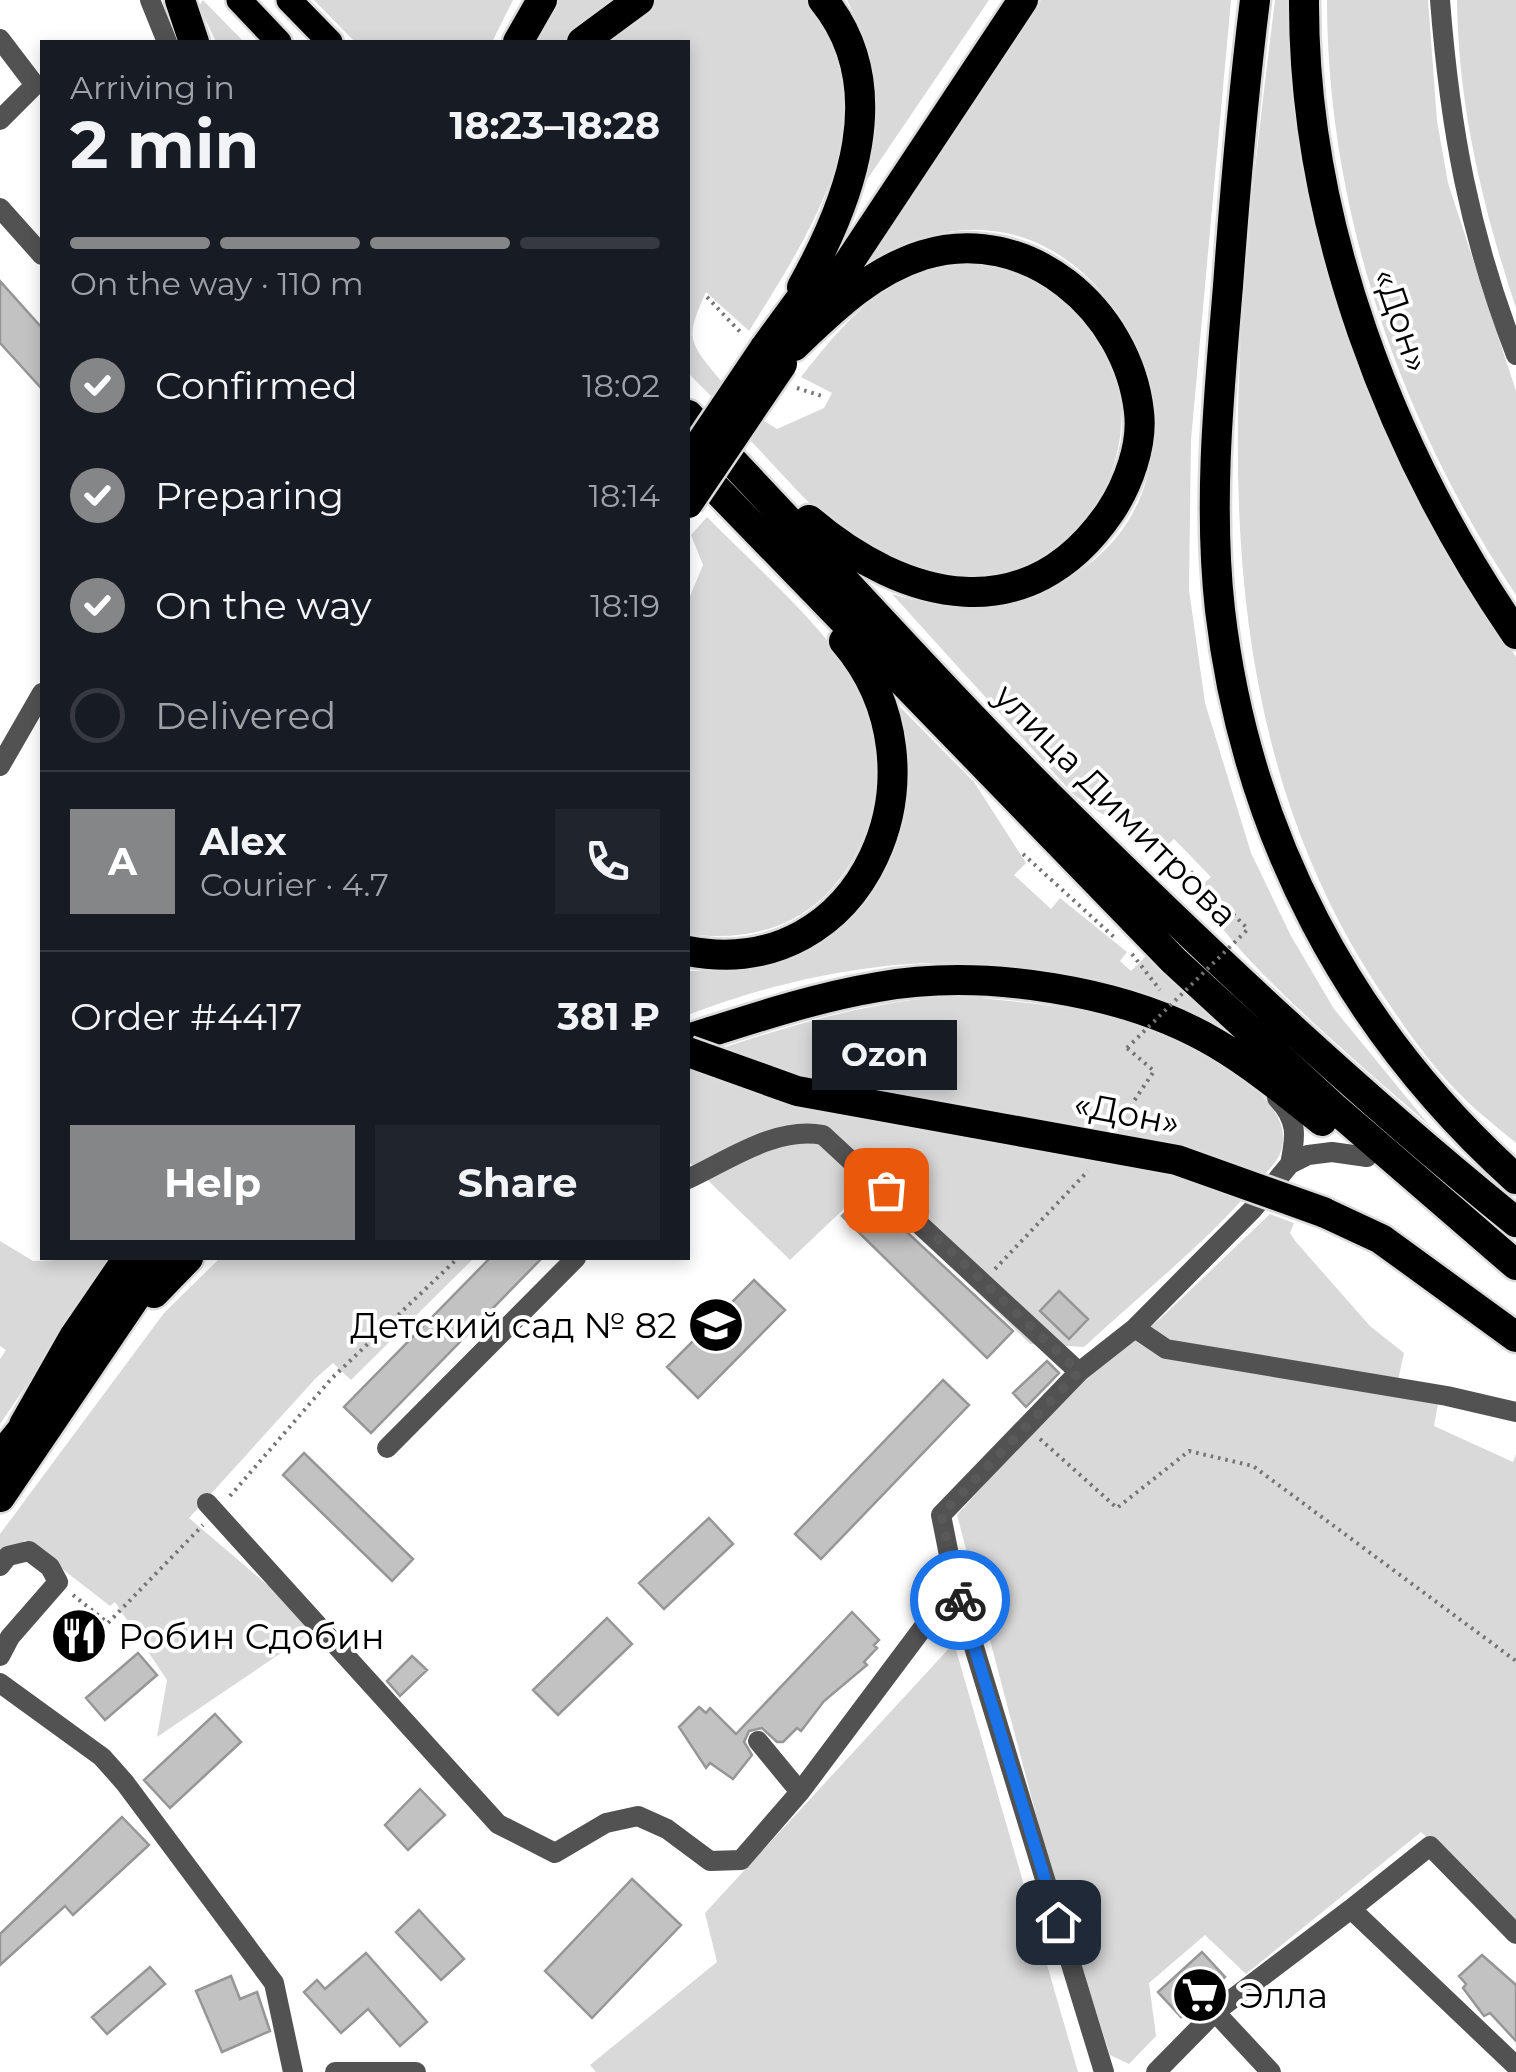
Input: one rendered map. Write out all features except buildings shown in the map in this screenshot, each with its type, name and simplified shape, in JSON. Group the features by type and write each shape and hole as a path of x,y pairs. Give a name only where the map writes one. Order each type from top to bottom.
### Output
{"highway":[{"path":"180,0 193,40"},
{"path":"519,40 542,0"},
{"path":"585,40 639,0"},
{"path":"775,352 828,239 848,185 861,130 853,60 834,13 823,0"},
{"path":"690,500 775,352 1006,0"},
{"path":"690,951 713,954 756,950 797,934 827,914 855,886 879,848 891,812 896,775 892,735 878,691 849,647 693,465 1023,0"},
{"path":"1256,0 1217,412 1217,560 1234,696 1278,846 1356,998 1429,1094 1516,1179"},
{"name":"«Дон»","path":"1304,0 1310,96 1323,174 1369,351 1436,503 1516,634"},
{"path":"721,450 831,539 879,570 913,586 960,592 1008,587 1064,562 1099,528 1131,469 1140,413 1120,347 1087,300 1053,274 1020,258 959,249 908,261 863,284 775,352"},
{"name":"улица Димитрова","path":"690,417 1066,814 1199,944 1345,1078 1516,1222"},
{"name":"улица Димитрова","path":"693,465 1174,961 1332,1107 1516,1265"},
{"path":"690,1038 814,1000 927,981 1052,989 1119,1003 1182,1027 1239,1058 1367,1156 1476,1230"},
{"name":"«Дон»","path":"690,1053 797,1090 1178,1160 1323,1212 1396,1249 1516,1337"},
{"path":"28,1440 74,1338 127,1260"},
{"path":"4,1478 147,1260"},
{"path":"28,1440 161,1260"},
{"path":"28,1440 186,1260"}],"main road":[{"path":"238,0 277,40"},
{"path":"289,0 328,40"}],"street":[{"path":"150,0 165,40"},
{"path":"1440,0 1456,158 1486,270 1516,354"},
{"path":"0,39 35,85 0,120"},
{"path":"0,208 38,240"},
{"path":"0,766 40,697"},
{"path":"1239,1058 1294,1117 1296,1136 1290,1164"},
{"path":"690,1178 784,1134 802,1131 823,1135 1079,1372"},
{"path":"1104,2072 955,1585 941,1515 1079,1372 1135,1328 1253,1209 1290,1164 1308,1154 1367,1156"},
{"path":"387,1448 574,1260"},
{"path":"1135,1328 1166,1349 1516,1412"},
{"path":"211,1508 498,1824 556,1853 606,1822 638,1816 668,1829 710,1861 741,1860 800,1792 955,1585"},
{"path":"0,1566 8,1556 29,1551 50,1567 58,1582 3,1639"},
{"path":"0,1683 102,1757 125,1783 274,1983 294,2072"},
{"path":"758,1741 800,1792"},
{"path":"1156,2072 1215,2012 1430,1846 1516,1934"},
{"path":"1351,1909 1516,2066"},
{"path":"1215,2012 1270,2072"},
{"path":"335,2072 416,2072"}],"path":[{"path":"707,297 824,397"},
{"path":"1023,854 1118,940"},
{"path":"1110,1137 1154,1071 1127,1048 1248,930 1180,861"},
{"path":"1130,949 1136,963 1173,1004"},
{"path":"984,1282 1089,1170"},
{"path":"58,1582 108,1622 332,1378 456,1260"},
{"path":"1040,1439 1117,1508 1189,1451 1253,1466 1516,1662"}],"shaded area":[{"path":"203,0 242,40 215,40 199,6"},
{"path":"314,0 513,0 493,40 353,40"},
{"path":"559,0 806,0 822,27 843,76 847,107 833,175 819,210 749,331 706,292 695,321 693,340 722,382 714,399 690,375 690,40 533,40"},
{"path":"847,0 989,0 864,184 874,133 876,90 867,48"},
{"path":"1041,0 1231,0 1191,440 1189,590 1205,703 1251,853 1291,936 1334,1009 1430,1126 1301,1011 1235,943 1211,913 1199,888 1211,877 1174,839 1164,848 1157,842 1151,847 1074,795 892,594 934,604 975,606 1015,600 1055,585 1119,534 1149,467 1150,394 1125,325 1078,269 1015,235 940,233 856,273"},
{"path":"1275,0 1287,0 1307,176 1323,253 1352,343 1405,471 1443,544 1516,657 1516,1143 1435,1067 1385,998 1321,884 1277,765 1251,641 1239,514 1239,385 1247,256"},
{"path":"1327,0 1428,0 1437,121 1448,183 1516,391 1516,595 1438,458 1405,386 1378,311 1356,235 1340,157 1330,79"},
{"path":"1457,0 1516,0 1516,308 1493,233 1467,117"},
{"path":"970,263 1052,289 1102,339 1121,401 1113,466 1081,524 1028,564 956,576 869,550 853,541 821,514 746,436 758,417 777,429 824,408 832,393 801,377 873,299 916,274"},
{"path":"707,517 804,614 849,669 877,722 879,775 874,806 848,867 830,891 808,910 783,924 754,933 690,934 690,596 703,565 691,535"},
{"path":"901,708 974,782 1026,863 1014,875 1051,909 1060,898 1127,952 1120,961 1131,971 1146,956 1240,1040 1109,994 990,965 947,963 857,970 768,989 690,1014 690,971 748,968 796,952 831,931 861,904 884,871 899,834 907,795 907,754 898,713"},
{"path":"938,997 1043,1005 1135,1023 1225,1066 1273,1108 1283,1132 1277,1160 1194,1248 1084,1347 1030,1344 868,1186 790,1260 690,1163 690,1059 828,1016"},
{"path":"1270,1214 1294,1223 1290,1233 1296,1242 1370,1326 1404,1353 1398,1380 1304,1365 1438,1404 1434,1426 1513,1462 1516,1454 1516,1920 1421,1832 1246,1974 1205,1935 1149,1983 1156,2036 1129,2064 1110,2055 1053,1879 957,1515 1072,1387 1161,1318"},
{"path":"0,1241 33,1261 112,1260 0,1424 0,1359 6,1350 0,1346"},
{"path":"218,1260 472,1260 351,1380 333,1363 316,1378 189,1518 318,1628 157,1737 167,1680 115,1602 110,1606 25,1540 0,1573 0,1534 164,1313"},
{"path":"954,1643 1078,2072 596,2072 590,2065 717,1962 705,1913"}],"way so far":[{"path":"886,1190 1079,1372 941,1515 960,1600"}],"place":[{"name":"Ozon","path":"886,1190"},
{"name":"Детский сад № 82","path":"716,1325"},
{"name":"Робин Сдобин","path":"79,1636"},
{"name":"Элла","path":"1200,1995"}],"route":[{"path":"960,1600 1058,1922"}]}
